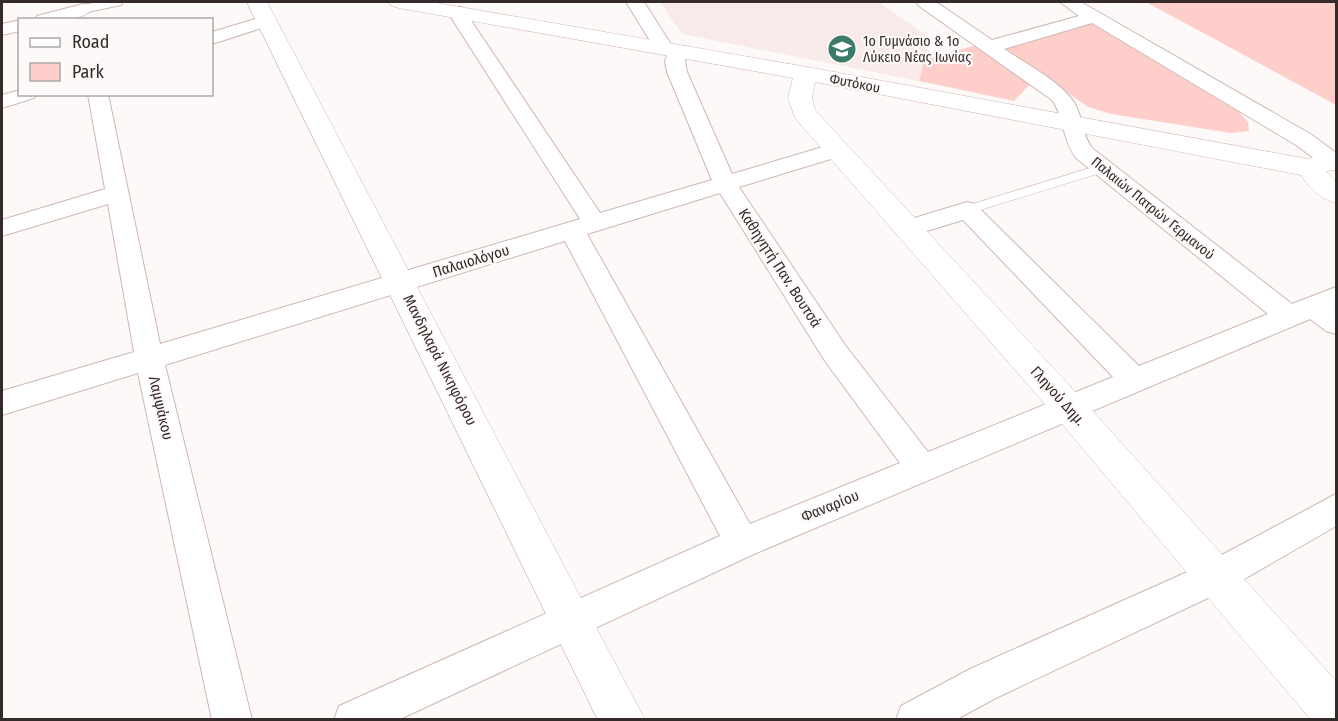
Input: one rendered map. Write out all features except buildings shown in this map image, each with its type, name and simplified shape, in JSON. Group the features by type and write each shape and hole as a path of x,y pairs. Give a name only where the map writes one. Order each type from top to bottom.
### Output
{"street":[{"path":"51,18 116,2"},
{"name":"Φυτόκου","path":"399,2 671,49 1071,125 1326,164"},
{"name":"Καθηγητή Παν. Βουτσά","path":"635,2 671,49 677,72 695,118 724,183 836,353 922,468"},
{"name":"Παλαιών Πατρών Γερμανού","path":"925,2 1066,102 1078,147 1103,168 1319,311"},
{"path":"1069,2 1304,140 1326,164 1320,183 1336,194"},
{"path":"213,37 261,11"},
{"name":"Μανδηλαρά Νικηφόρου","path":"261,11 622,720"},
{"path":"456,12 583,226 741,543"},
{"path":"989,47 1095,17"},
{"path":"2,30 18,26"},
{"name":"Γληνού Δημ.","path":"807,74 798,93 804,114 1069,408 1336,714"},
{"path":"2,102 21,96"},
{"name":"Λαμψάκου","path":"98,96 149,357 232,720"},
{"name":"Παλαιολόγου","path":"2,403 836,150"},
{"path":"2,228 116,194"},
{"path":"907,229 967,210 1135,381"},
{"name":"Φαναρίου","path":"353,720 741,543 1135,381 1319,311"},
{"path":"915,720 984,683 1215,577 1336,509"}],"lane":[{"path":"967,210 1103,168"}],"shaded area":[{"name":"1ο Γυμνάσιο & 1ο Λύκειο Νέας Ιωνίας","path":"660,2 879,2 928,37 919,81 682,34"}],"green space":[{"path":"1146,2 1336,2 1336,105"},
{"path":"1092,23 1237,110 1248,122 1249,131 1231,133 1111,114 1088,107 1005,49"},
{"path":"980,44 1033,81 1014,101 919,81 924,60"}],"place":[{"name":"1ο Γυμνάσιο & 1ο Λύκειο Νέας Ιωνίας","path":"842,49"}]}
